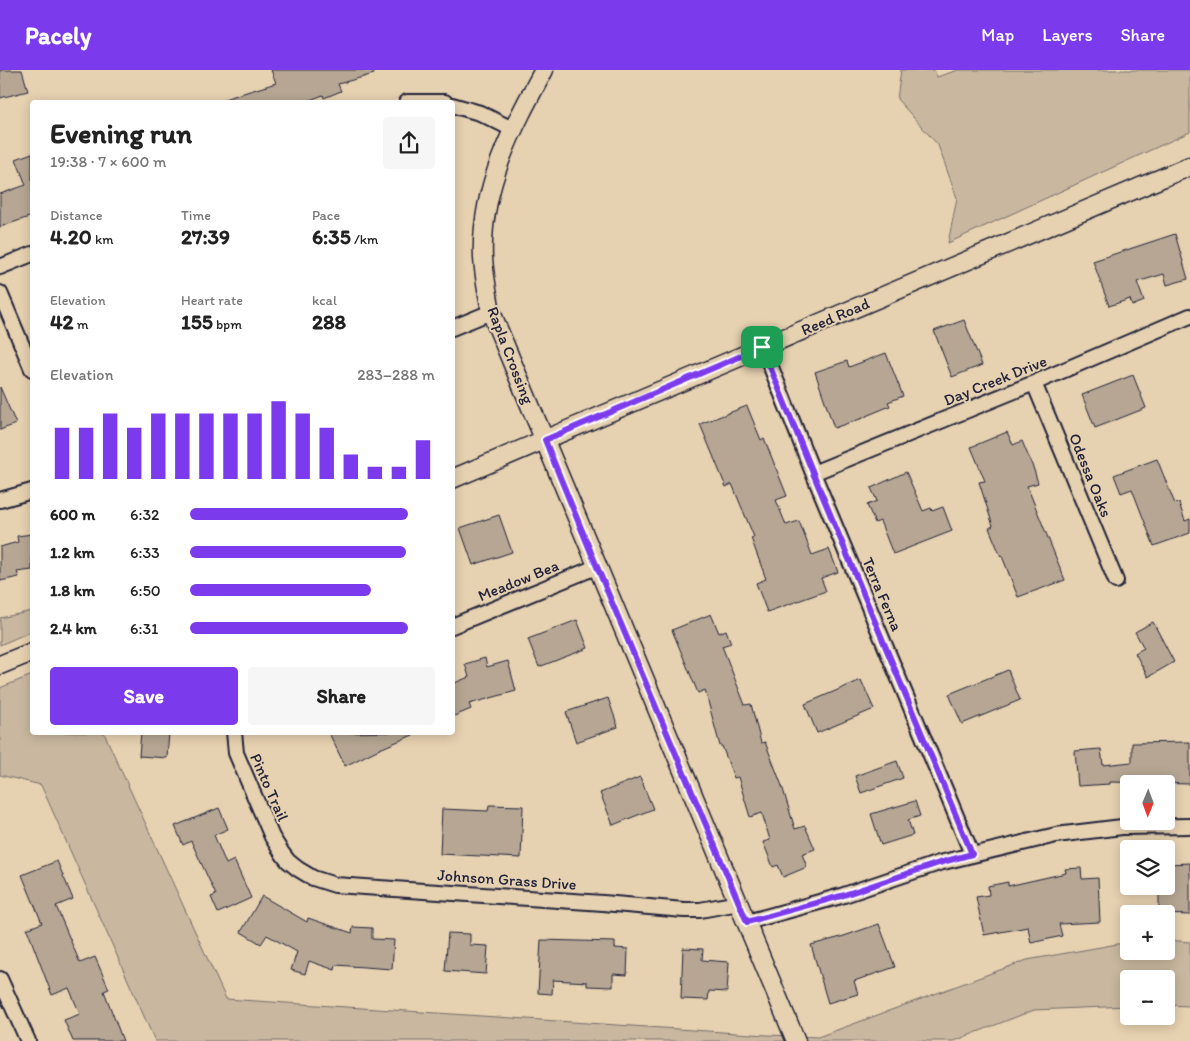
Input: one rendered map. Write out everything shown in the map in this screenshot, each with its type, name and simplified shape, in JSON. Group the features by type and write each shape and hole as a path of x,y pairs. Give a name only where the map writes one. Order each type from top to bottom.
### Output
{"street":[{"name":"Rapla Crossing","path":"544,70 512,129 494,176 486,216 483,258 491,312 596,567 643,673 796,1041"},
{"path":"455,106 480,113 512,129"},
{"name":"Reed Road","path":"455,478 1190,166"},
{"path":"0,267 30,255"},
{"path":"0,293 30,364"},
{"path":"455,327 491,312"},
{"name":"Day Creek Drive","path":"813,473 1034,383 1190,316"},
{"name":"Terra Ferna","path":"762,347 972,854"},
{"name":"Odessa Oaks","path":"1034,383 1116,581"},
{"path":"0,500 30,492"},
{"name":"Meadow Bea","path":"455,625 596,567"},
{"path":"0,665 30,653"},
{"name":"Pinto Trail","path":"234,735 236,753 272,837 282,853"},
{"path":"747,922 841,896 939,863 1056,835 1122,827 1190,826"},
{"name":"Johnson Grass Drive","path":"282,853 288,861 306,874 335,885 684,910 700,910 739,903"},
{"path":"0,979 28,1041"}],"shaded area":[{"path":"901,70 934,70 937,77 958,70 1190,70 1190,132 948,243 957,198 938,145 897,99"},
{"path":"30,611 30,632 0,645 0,618"},
{"path":"30,676 30,735 105,735 226,999 818,1037 1027,960 1120,944 1120,960 1175,960 1175,941 1190,942 1190,1006 1175,1005 1175,970 1120,970 1120,1006 1034,1010 954,1041 155,1041 41,785 0,775 0,688"}],"building":[{"path":"0,70 22,70 28,91 0,98"},
{"path":"271,70 373,70 374,74 338,84 341,91 324,98 323,95 310,100 224,99 276,83"},
{"path":"30,154 30,217 0,227 0,194 26,185 16,159"},
{"path":"1175,234 1188,279 1167,285 1164,274 1137,282 1144,301 1132,306 1130,299 1109,306 1093,261"},
{"path":"964,320 982,365 952,377 934,331"},
{"path":"886,353 903,396 888,402 890,406 834,428 815,372 847,361 849,367"},
{"path":"1133,375 1146,408 1095,428 1082,395"},
{"path":"0,387 16,424 0,430"},
{"path":"747,406 761,440 764,438 787,496 776,500 786,525 799,521 812,555 829,549 838,572 821,578 826,591 767,612 756,583 766,579 751,538 754,537 732,484 726,487 700,424"},
{"path":"1007,432 1013,445 1022,441 1034,470 1038,483 1027,486 1065,580 1018,597 989,528 993,526 979,482 985,481 971,447"},
{"path":"1157,459 1175,504 1179,503 1185,521 1190,519 1190,533 1154,546 1132,489 1121,493 1114,475"},
{"path":"906,472 923,511 931,508 932,511 943,507 952,531 893,554 880,521 875,523 867,505 877,501 871,488"},
{"path":"499,515 512,552 473,565 460,528"},
{"path":"30,534 30,570 17,572 19,577 0,581 0,547 18,542 17,536"},
{"path":"711,614 719,633 726,630 731,643 722,646 745,705 751,704 761,743 765,742 782,786 795,829 805,826 815,849 802,854 807,867 783,877 778,865 773,867 763,842 770,840 762,813 750,817 738,777 734,778 722,746 720,746 705,690 698,693 672,630"},
{"path":"577,620 588,648 539,667 528,639"},
{"path":"1153,622 1174,662 1148,677 1135,653 1144,648 1135,632"},
{"path":"485,658 487,667 508,661 516,691 469,704 471,709 455,716 455,683 469,677 465,664"},
{"path":"1008,670 1020,700 962,724 949,694"},
{"path":"861,680 874,709 817,733 805,704"},
{"path":"608,698 618,727 576,742 566,712"},
{"path":"141,735 169,735 167,758 139,756"},
{"path":"330,735 413,735 375,751 345,766"},
{"path":"1190,742 1190,784 1175,784 1175,775 1120,775 1120,782 1078,786 1075,751 1101,749 1103,765 1132,762 1132,743"},
{"path":"897,761 903,778 861,793 855,776"},
{"path":"640,777 653,809 613,825 600,793"},
{"path":"915,801 920,816 908,820 913,835 881,845 871,814"},
{"path":"489,805 523,806 521,858 440,854 442,809 488,811"},
{"path":"219,808 228,829 214,835 226,864 234,860 251,898 218,913 211,897 216,895 191,841 183,845 175,826"},
{"path":"57,861 73,899 56,906 80,963 95,957 109,989 104,991 123,1041 73,1041 64,1020 80,1014 69,988 52,995 27,929 42,923 22,875"},
{"path":"1190,863 1190,915 1175,915 1175,905 1159,905 1159,895 1175,895 1175,864"},
{"path":"1081,868 1082,879 1098,878 1100,922 1059,924 1062,936 1031,943 1028,927 984,935 976,897 989,895 988,886 1008,882 1008,886 1066,873 1065,869"},
{"path":"262,896 307,922 308,918 352,933 353,927 372,928 372,939 394,940 392,969 336,965 335,970 309,961 305,974 291,970 297,952 267,935 261,944 241,932"},
{"path":"879,924 895,967 854,981 858,994 828,1003 811,945"},
{"path":"448,933 470,934 470,945 488,946 486,974 445,971"},
{"path":"541,940 615,942 615,948 628,949 627,975 613,974 613,987 587,986 587,982 553,980 552,994 538,993"},
{"path":"683,948 703,949 702,960 729,962 727,992 709,991 708,1000 681,999"}],"route":[{"path":"762,347 972,854 939,863 841,896 747,922 643,673 596,567 545,440 762,347"}]}
